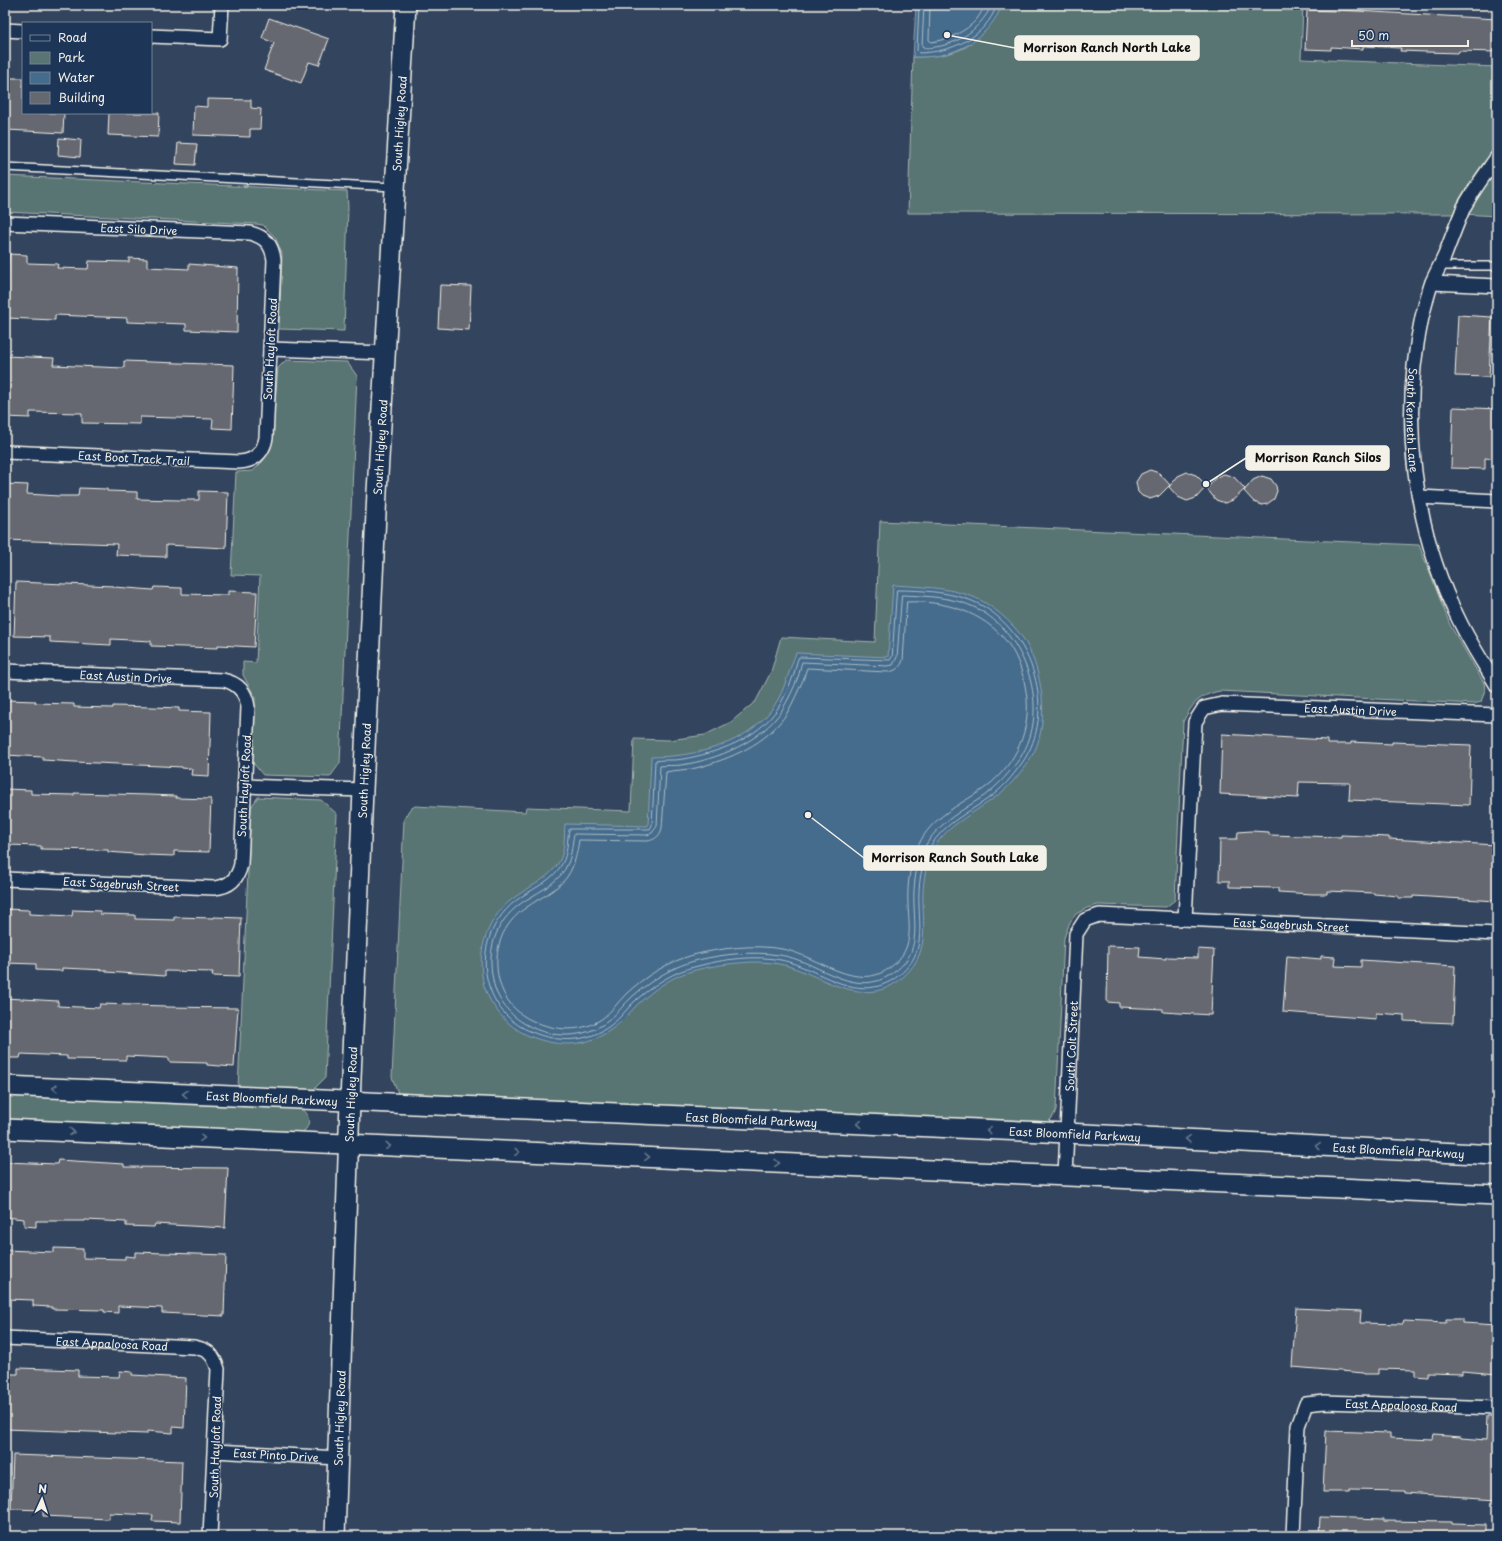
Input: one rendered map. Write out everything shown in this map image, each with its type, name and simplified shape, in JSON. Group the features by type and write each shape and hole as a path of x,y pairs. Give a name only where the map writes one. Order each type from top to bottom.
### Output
{"street":[{"path":"152,36 220,39 222,5"},
{"name":"South Higley Road","path":"335,1536 350,1102 376,507 406,5"},
{"path":"5,30 22,31"},
{"name":"South Kenneth Lane","path":"1497,157 1464,207 1432,283 1422,317 1412,383 1411,430 1419,497 1432,551 1459,621 1497,686"},
{"name":"East Silo Drive","path":"5,223 250,233 264,239 270,245"},
{"name":"South Hayloft Road","path":"261,453 265,446 266,438 274,260 270,245"},
{"path":"1432,283 1497,286"},
{"path":"270,349 386,353"},
{"name":"East Boot Track Trail","path":"5,452 239,462 247,462 261,453"},
{"path":"1419,497 1497,501"},
{"name":"East Austin Drive","path":"5,671 223,680 238,686 243,692"},
{"name":"South Hayloft Road","path":"235,879 241,864 248,707 247,699 243,692"},
{"name":"East Austin Drive","path":"1185,919 1195,722 1204,708 1222,704 1497,715"},
{"path":"244,786 363,790"},
{"name":"East Sagebrush Street","path":"5,879 222,888 235,879"},
{"name":"East Sagebrush Street","path":"1085,920 1099,915 1497,934"},
{"name":"South Colt Street","path":"1065,1176 1076,934 1085,920"},
{"name":"East Bloomfield Parkway","path":"5,1086 1066,1133 1497,1155"},
{"path":"5,1129 1497,1195"},
{"name":"East Appaloosa Road","path":"5,1338 194,1346 203,1348 214,1358"},
{"name":"South Hayloft Road","path":"210,1536 218,1369 214,1358"},
{"name":"East Appaloosa Road","path":"1293,1536 1298,1426 1306,1404 1324,1402 1497,1408"},
{"name":"East Pinto Drive","path":"215,1452 338,1458"}],"lane":[{"path":"5,167 395,188"},
{"path":"1440,266 1497,266"}],"green space":[{"path":"1002,5 1303,5 1301,59 1497,67 1497,216 1462,214 908,213 913,57 944,54 960,50 967,46 980,35 1000,10"},
{"path":"5,176 347,191 348,207 344,331 279,329 282,254 275,237 263,225 5,212"},
{"path":"286,360 347,362 357,376 340,763 330,777 263,775 253,763 255,697 243,675 243,662 256,663 260,576 231,575 236,472 253,471 263,461 271,448 278,368"},
{"path":"880,521 1419,545 1450,625 1484,683 1485,690 1481,702 1474,704 1220,691 1207,695 1197,701 1183,722 1175,900 1166,907 1098,905 1087,908 1076,914 1070,922 1064,938 1056,1111 1046,1124 409,1096 398,1093 392,1077 404,819 409,810 415,806 525,812 526,807 631,811 634,739 669,740 705,735 731,722 756,701 771,672 781,637 875,642"},
{"path":"258,797 321,800 337,814 325,1078 312,1091 238,1088 251,807"},
{"path":"5,1093 296,1106 305,1113 309,1123 305,1130 297,1136 5,1122"}],"water":[{"path":"916,5 1002,5 991,24 976,40 946,54 913,57"},
{"path":"893,585 950,590 972,596 1001,614 1022,637 1032,655 1040,681 1043,710 1042,724 1035,750 1020,773 1005,790 948,830 932,851 926,870 924,884 924,926 922,944 920,953 910,970 889,987 875,991 862,991 835,985 789,966 779,964 752,962 725,964 706,968 688,972 668,981 645,998 612,1029 589,1041 578,1043 553,1043 540,1040 527,1035 506,1021 495,1008 484,986 481,960 486,934 499,912 508,903 552,872 560,860 563,852 565,824 648,826 651,757 685,755 702,751 735,739 750,730 763,719 778,700 796,653 888,657"}],"building":[{"path":"1307,10 1339,10 1497,19 1497,52 1459,51 1458,53 1400,51 1401,48 1363,46 1363,49 1331,47 1331,50 1305,49"},
{"path":"269,18 329,39 319,65 309,62 301,83 264,70 274,43 262,38"},
{"path":"9,78 22,78 22,114 64,114 63,133 7,130"},
{"path":"207,99 251,100 251,108 261,109 260,129 250,129 250,137 193,135 194,106 207,107"},
{"path":"159,113 158,137 108,135 109,114"},
{"path":"59,138 81,140 80,157 58,155"},
{"path":"178,143 197,144 195,165 176,164"},
{"path":"9,254 27,255 27,263 58,264 57,268 88,269 89,261 129,262 129,258 147,259 147,267 189,269 189,264 238,268 237,332 186,330 186,324 127,322 127,318 55,315 55,320 6,318"},
{"path":"440,285 471,286 469,330 438,328"},
{"path":"1458,315 1492,317 1489,377 1455,376"},
{"path":"5,356 54,358 53,365 124,368 124,361 234,365 232,429 212,428 213,419 140,417 140,424 82,423 82,413 30,412 30,418 5,417"},
{"path":"1453,407 1497,409 1497,459 1485,458 1485,469 1451,468"},
{"path":"1150,470 1159,473 1170,485 1159,496 1150,499 1142,496 1138,492 1136,482 1141,474"},
{"path":"1187,472 1196,475 1207,486 1196,498 1187,501 1178,497 1169,487 1178,476"},
{"path":"1224,474 1234,477 1245,489 1233,500 1225,503 1216,500 1207,489 1215,478"},
{"path":"1262,476 1271,479 1276,486 1277,491 1274,499 1267,504 1262,505 1254,502 1244,491 1253,480"},
{"path":"5,484 28,485 27,494 78,496 79,488 107,489 107,491 137,492 137,499 199,500 199,491 228,492 226,548 166,545 166,557 116,555 117,544 5,540"},
{"path":"16,582 114,586 153,590 154,587 182,588 182,594 228,595 228,591 257,592 254,647 218,645 218,648 151,646 151,641 111,639 111,645 50,642 50,637 14,636"},
{"path":"7,700 36,701 35,703 74,704 74,707 152,707 179,708 179,711 211,712 209,776 191,775 192,769 182,767 43,760 43,757 5,755"},
{"path":"1222,734 1327,740 1327,744 1351,744 1351,742 1392,744 1392,742 1471,745 1469,805 1349,800 1350,783 1299,782 1298,798 1220,794"},
{"path":"5,789 31,790 31,794 74,795 74,793 148,795 176,796 176,798 211,799 209,852 174,851 174,856 108,852 108,850 41,849 41,846 5,845"},
{"path":"1238,832 1269,832 1269,835 1389,837 1389,839 1497,845 1497,901 1413,896 1413,898 1398,898 1398,896 1374,893 1327,891 1327,894 1313,894 1278,892 1278,888 1229,887 1229,881 1219,881 1220,839 1237,839"},
{"path":"5,909 29,910 29,914 72,916 73,910 100,911 100,914 135,915 135,919 174,920 174,917 241,918 239,977 212,976 213,972 165,971 165,976 106,972 106,970 62,968 62,971 36,970 36,964 5,963"},
{"path":"1108,946 1140,947 1139,957 1166,959 1166,957 1198,958 1198,949 1214,950 1211,1015 1163,1012 1163,1009 1119,1007 1119,1003 1107,1002"},
{"path":"1287,956 1321,959 1321,956 1335,957 1334,966 1361,967 1361,960 1455,966 1453,1023 1404,1021 1404,1015 1376,1013 1376,1019 1283,1012"},
{"path":"5,998 58,1001 58,1006 99,1008 100,1004 238,1008 234,1067 207,1065 207,1063 169,1062 169,1058 126,1056 126,1060 67,1059 67,1056 21,1054 20,1058 5,1058"},
{"path":"58,1160 124,1164 124,1167 228,1168 225,1228 155,1224 154,1227 126,1226 126,1222 85,1220 36,1221 36,1227 24,1226 24,1219 5,1217 5,1162 57,1164"},
{"path":"54,1248 83,1249 83,1258 125,1259 125,1256 135,1257 135,1252 226,1255 224,1316 162,1313 162,1308 118,1306 118,1313 104,1312 104,1310 52,1309 52,1307 33,1306 33,1300 5,1299 5,1250 54,1252"},
{"path":"1296,1308 1361,1311 1360,1323 1403,1324 1404,1321 1446,1323 1446,1319 1463,1319 1463,1323 1497,1325 1497,1374 1462,1371 1462,1374 1428,1373 1428,1377 1415,1376 1415,1370 1378,1369 1378,1374 1364,1374 1292,1367"},
{"path":"18,1368 78,1370 78,1376 119,1377 120,1371 132,1372 132,1375 186,1378 184,1428 173,1427 173,1433 147,1431 147,1434 5,1429 5,1374 18,1374"},
{"path":"1487,1417 1497,1417 1497,1499 1404,1493 1404,1491 1350,1490 1349,1492 1323,1492 1326,1431 1390,1433 1390,1438 1433,1440 1434,1435 1486,1440"},
{"path":"13,1455 182,1461 180,1522 152,1521 153,1515 109,1513 109,1519 43,1516 43,1510 11,1509"},
{"path":"1320,1517 1384,1519 1384,1521 1452,1522 1452,1524 1485,1525 1485,1536 1319,1536"}],"place":[{"name":"Morrison Ranch North Lake","path":"947,35"},
{"name":"Morrison Ranch Silos","path":"1206,484"},
{"name":"Morrison Ranch South Lake","path":"808,815"}]}
